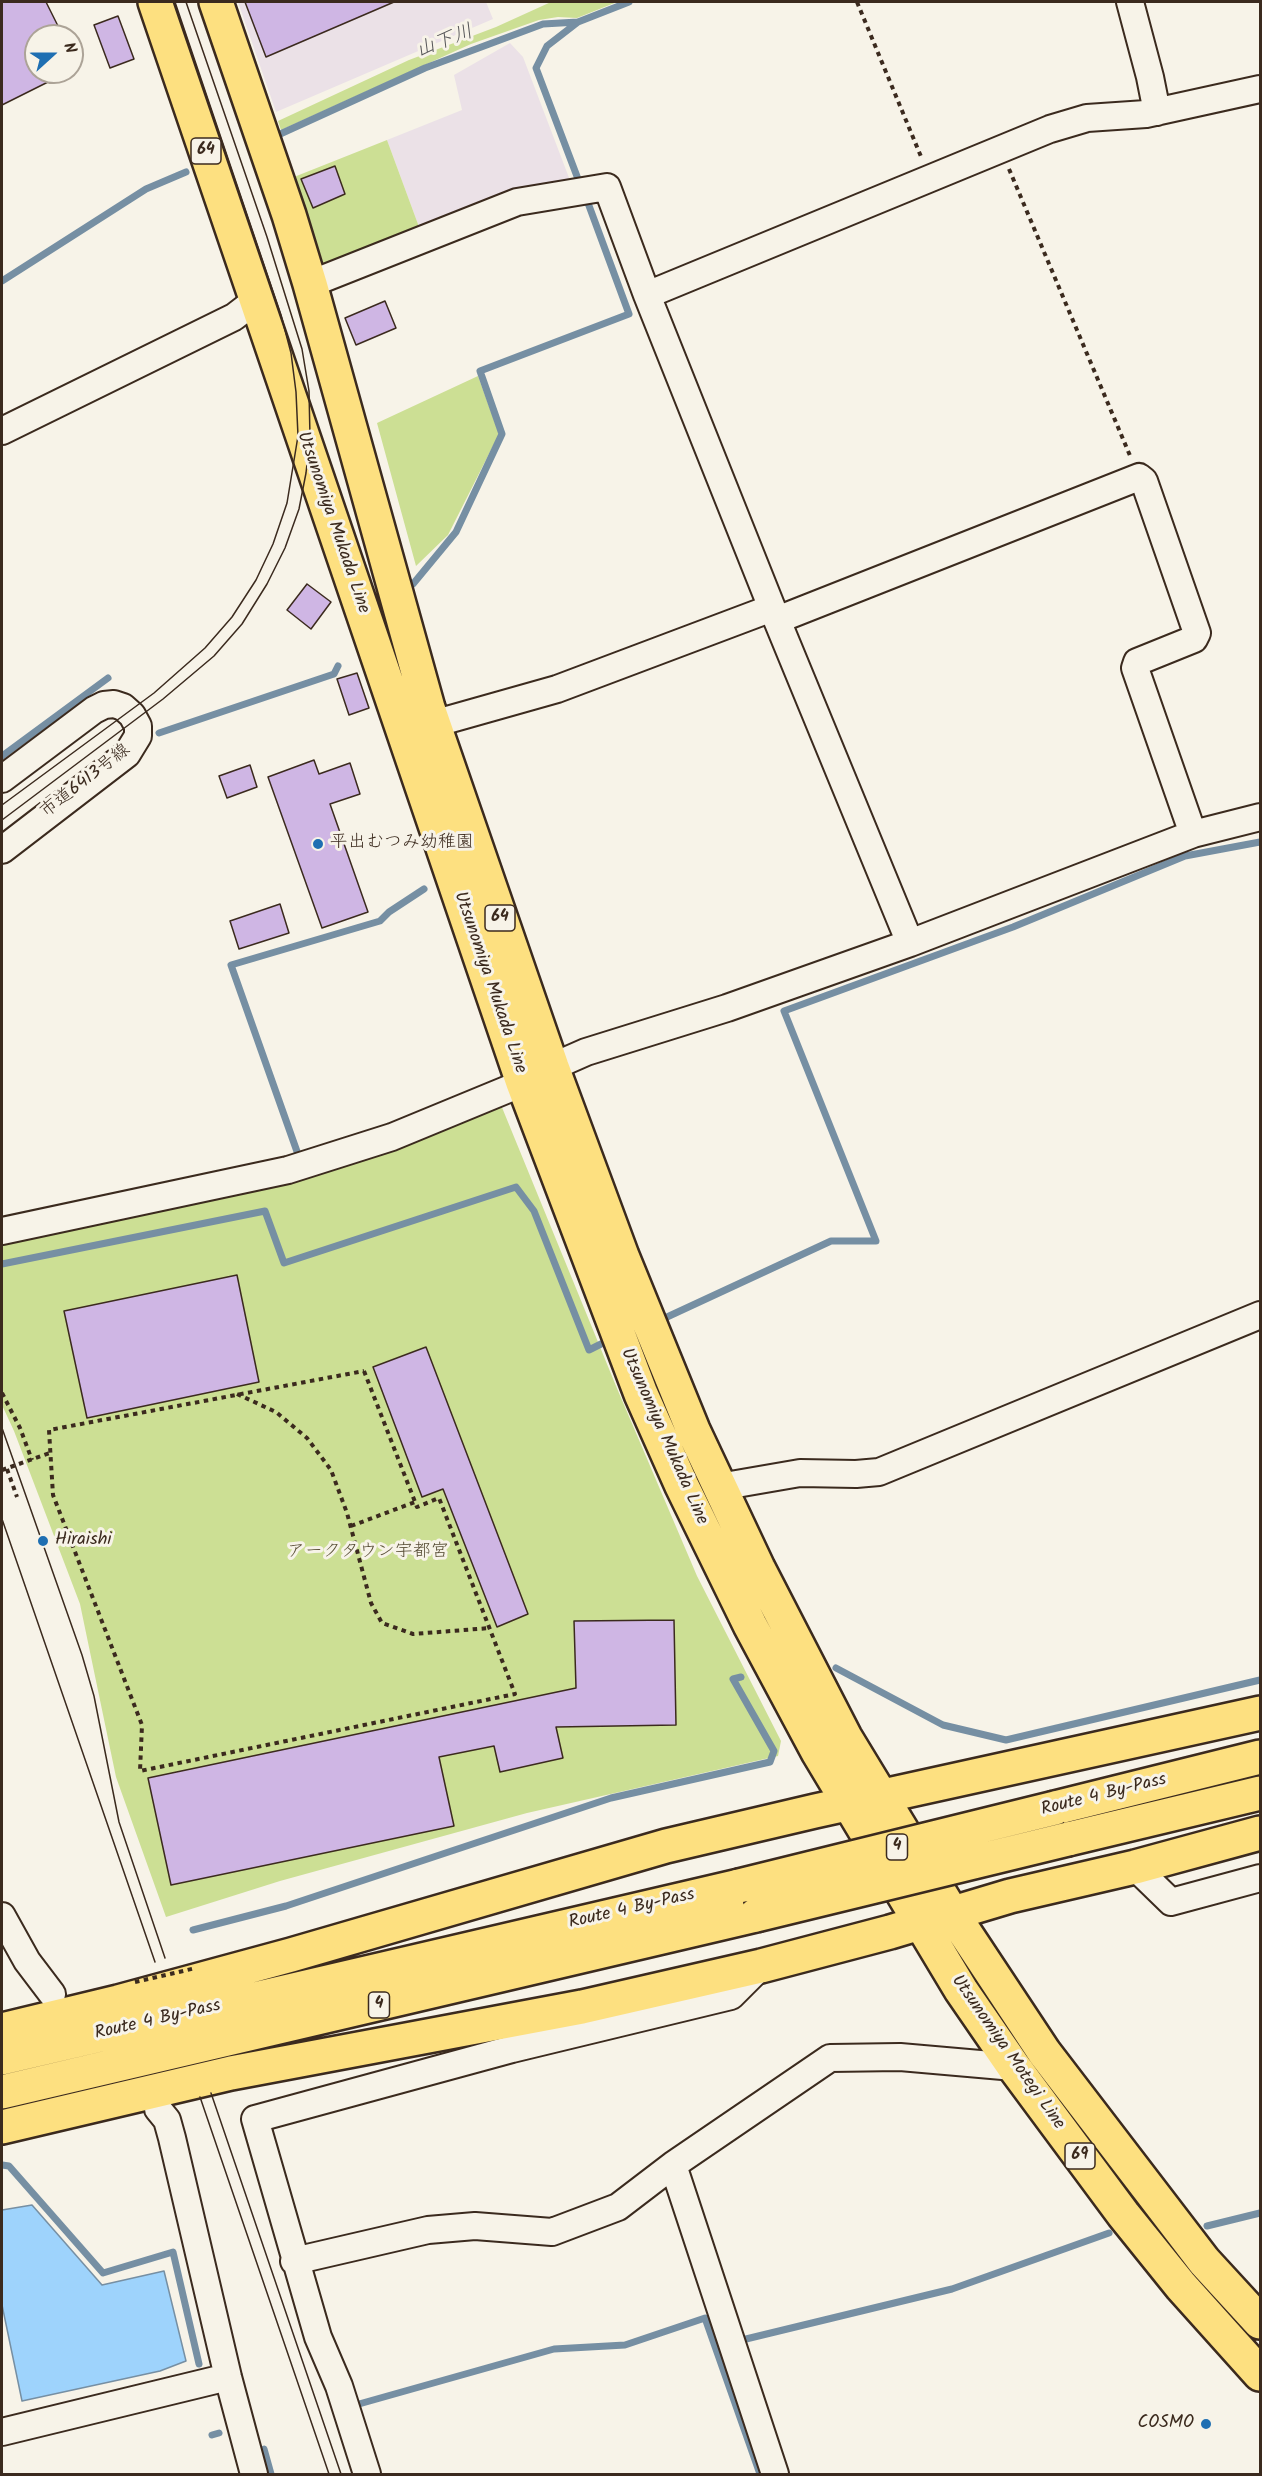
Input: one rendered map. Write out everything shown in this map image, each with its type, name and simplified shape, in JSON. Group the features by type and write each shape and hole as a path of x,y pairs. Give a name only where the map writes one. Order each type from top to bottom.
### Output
{"main road":[{"name":"Utsunomiya Mukada Line","path":"155,2 523,1083 641,1394 682,1486 750,1625 818,1752 920,1923"},
{"name":"Utsunomiya Mukada Line","path":"216,2 289,215 310,284 434,724 552,1067 622,1256 673,1383 719,1487 845,1737 952,1913"},
{"path":"2,2030 118,2002 666,1846 849,1803 1260,1713"},
{"name":"Route 4 By-Pass","path":"2,2058 739,1886 1260,1757"},
{"name":"Route 4 By-Pass","path":"2,2092 756,1915 1260,1793"},
{"path":"2,2127 231,2073 582,2007 761,1966 1010,1896 1135,1867 1260,1833"},
{"name":"Utsunomiya Motegi Line","path":"952,1913 1044,2052 1204,2261 1260,2322"},
{"name":"Utsunomiya Motegi Line","path":"920,1923 961,1990 1014,2067 1123,2214 1182,2286 1260,2374"}],"street":[{"path":"1130,2 1157,112"},
{"path":"647,295 1050,129 1087,118 1157,112 1260,90"},
{"path":"310,284 517,202 607,187 647,295 774,614 910,943"},
{"path":"2,431 234,317 256,300"},
{"path":"434,724 556,689 774,614 1139,477 1144,481 1197,633 1194,639 1137,662 1135,669 1193,834"},
{"name":"市道6413号線","path":"2,779 94,710 104,705 114,704 123,707 132,715 138,726 138,736 127,754 2,850"},
{"path":"2,1231 288,1170 392,1137 523,1083 586,1052 728,1008 910,943 1193,834 1260,817"},
{"path":"719,1487 800,1473 879,1472 1260,1316"},
{"path":"1135,1867 1172,1902 1260,1878"},
{"path":"2,1916 27,1961 52,1994"},
{"path":"367,2475 339,2386 318,2337 294,2261 255,2119 512,2049 731,1995 761,1966"},
{"path":"294,2261 428,2230 475,2226 552,2232 618,2207 673,2165 830,2058 900,2057 1014,2067"},
{"path":"158,2109 167,2120 172,2138 228,2377 254,2475"},
{"path":"673,2165 775,2475"},
{"path":"2,2432 228,2377"}],"path":[{"path":"857,2 930,178"},
{"path":"1001,149 1139,477"},
{"path":"364,1371 417,1507 439,1498 515,1694 141,1771 142,1725 53,1495 50,1453 49,1430 364,1371"},
{"path":"2,1393 33,1460"},
{"path":"237,1394 276,1412 307,1438 331,1470 351,1526 371,1603 382,1623 412,1634 490,1628"},
{"path":"16,1497 4,1469 50,1453"},
{"path":"351,1526 415,1502"},
{"path":"135,1982 196,1968"}],"shaded area":[{"path":"238,2 486,2 493,19 276,112"},
{"path":"510,43 523,57 571,183 422,235 387,140 462,110 454,75"}],"green space":[{"path":"551,2 617,2 577,18 558,17 539,20 471,44 281,130 278,121 409,60 496,27"},
{"path":"387,140 422,235 325,268 294,177"},
{"path":"478,376 499,434 448,535 416,566 377,423"},
{"name":"アークタウン宇都宮","path":"501,1105 697,1576 781,1741 778,1756 527,1813 280,1881 166,1917 116,1777 80,1604 2,1405 2,1241 360,1160 454,1126"}],"water":[{"path":"32,2205 102,2285 164,2271 186,2361 160,2371 22,2401 2,2305 2,2210"}],"building":[{"path":"2,2 46,2 57,24 24,24 24,84 44,84 2,105"},
{"path":"245,2 394,2 266,57"},
{"path":"118,16 134,59 110,68 94,25"},
{"path":"335,166 345,194 313,208 301,179"},
{"path":"385,301 396,328 356,345 345,318"},
{"path":"307,584 331,602 311,629 287,610"},
{"path":"357,673 369,708 349,715 337,679"},
{"name":"平出むつみ幼稚園","path":"314,760 319,774 350,763 360,794 330,804 368,912 322,928 268,777"},
{"path":"250,765 257,787 227,798 219,776"},
{"path":"280,904 289,933 239,949 230,921"},
{"path":"237,1275 259,1382 87,1418 64,1311"},
{"path":"426,1347 528,1614 497,1627 443,1489 422,1497 373,1367"},
{"path":"674,1620 676,1725 556,1727 563,1758 500,1772 494,1746 439,1757 454,1826 171,1885 148,1778 576,1688 574,1621"}],"waterway":[{"name":"山下川","path":"278,135 425,68 543,24 578,22 629,2"},
{"path":"578,22 547,46 536,68 578,179"},
{"name":"山下川","path":"2,281 146,189 186,172"},
{"path":"413,584 456,532 502,434 480,371 629,314 588,203"},
{"path":"159,733 334,674 338,666"},
{"path":"2,756 108,678"},
{"path":"667,1317 831,1241 876,1241 784,1011 1013,927 1185,856 1260,842"},
{"path":"300,1160 231,965 380,921 389,912 424,889"},
{"path":"2,1264 265,1211 284,1263 516,1187 534,1211 589,1350 601,1344"},
{"path":"836,1668 943,1725 1006,1740 1260,1680"},
{"path":"193,1930 286,1906 611,1798 770,1762 774,1751 733,1679 741,1677"},
{"path":"2,2165 9,2166 103,2273 173,2252 199,2364"},
{"path":"1207,2226 1260,2213"},
{"path":"746,2339 952,2289 1109,2233"},
{"path":"359,2404 554,2349 625,2345 705,2318 760,2474"},
{"path":"212,2435 219,2433"},
{"path":"264,2449 271,2474"}],"tram line":[{"path":"2,805 154,693 205,648 232,617 256,580 273,544 287,503 298,436 291,353 281,315 175,2"},
{"path":"2,820 163,699 214,656 242,624 267,584 285,548 299,509 310,437 309,391 302,349 267,237 186,2"},
{"path":"2,1428 82,1655 94,1696 119,1822 165,1958"},
{"path":"2,1519 155,1962"},
{"path":"211,2093 341,2474"},
{"path":"200,2097 329,2474"}],"place":[{"name":"平出むつみ幼稚園","path":"318,844"},
{"name":"Hiraishi","path":"43,1541"},
{"name":"COSMO","path":"1206,2424"}]}
